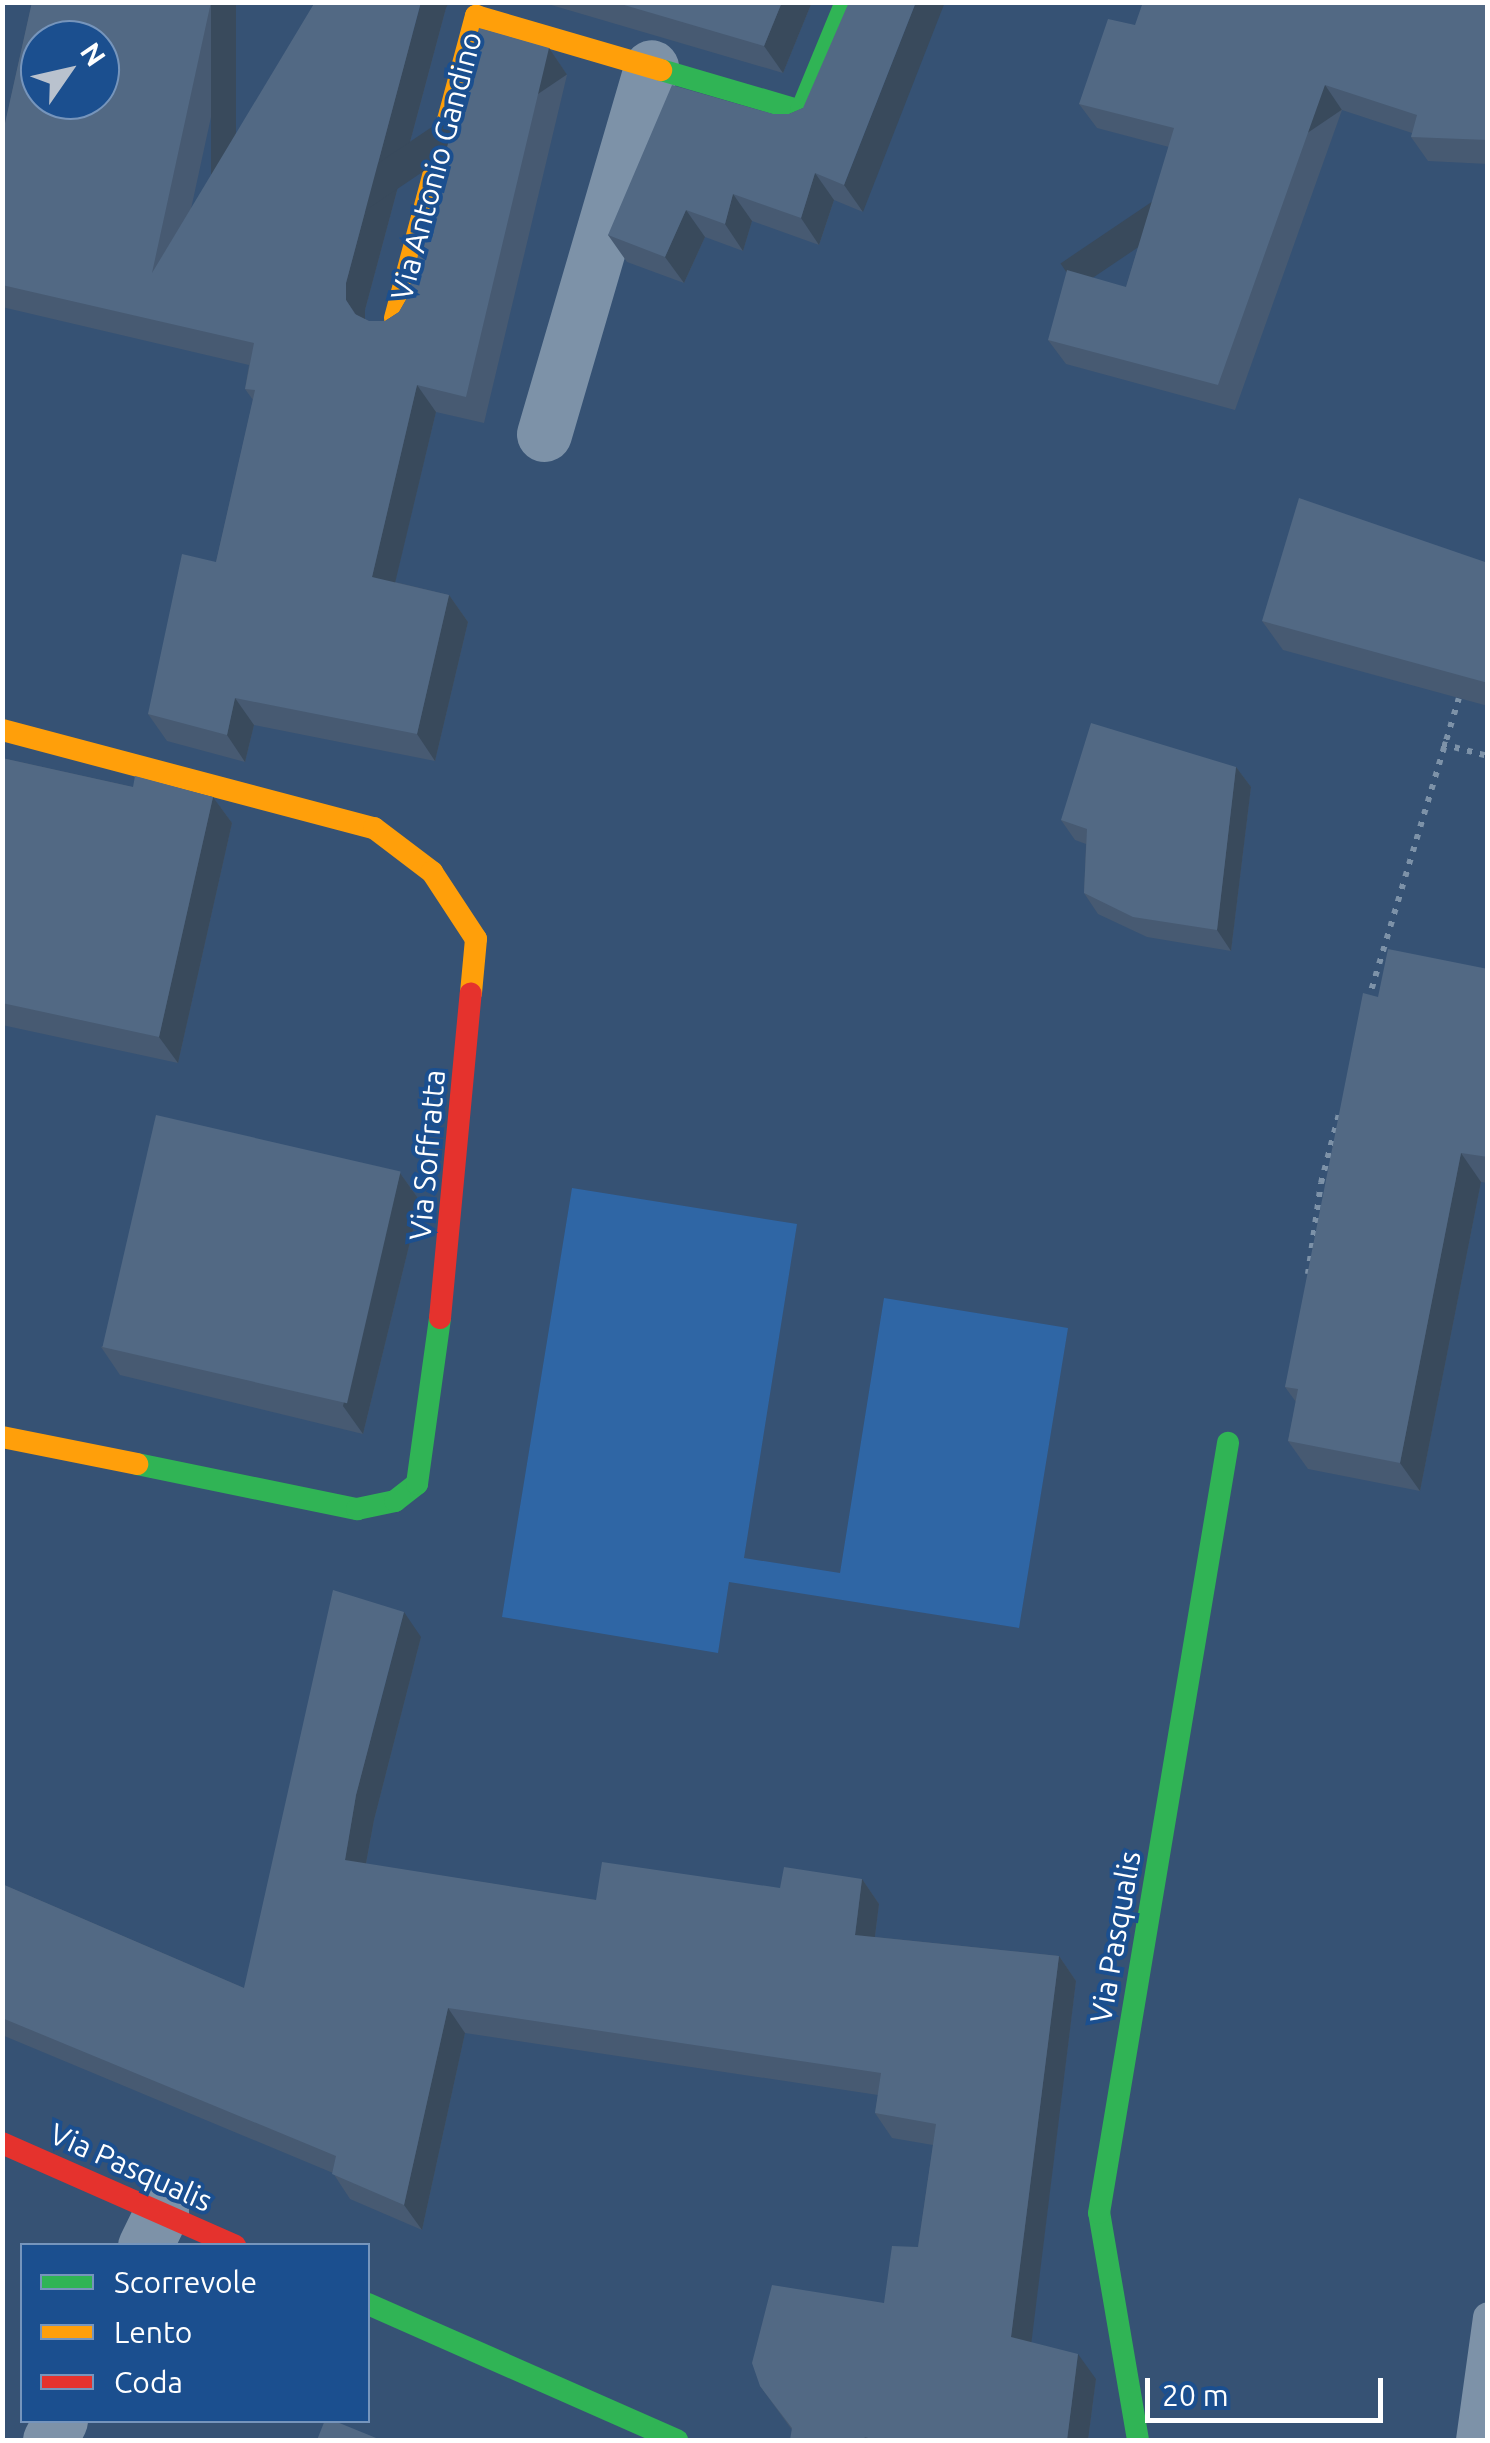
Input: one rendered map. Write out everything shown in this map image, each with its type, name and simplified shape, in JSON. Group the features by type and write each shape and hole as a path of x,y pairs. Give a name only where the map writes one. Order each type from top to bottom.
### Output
{"street":[{"name":"Via Antonio Gandino","path":"396,318 476,16 801,111 846,2"},
{"path":"544,434 651,67"},
{"name":"Via Soffratta","path":"2,730 374,828 432,872 476,939 451,1236 417,1484 395,1500 357,1509 2,1437"},
{"name":"Via Pasqualis","path":"1138,2440 1099,2213 1228,1443"},
{"name":"Via Pasqualis","path":"2,2142 153,2229 221,2243"},
{"path":"370,2305 677,2440"}],"lane":[{"path":"1471,2440 1488,2317"}],"path":[{"path":"1366,1011 1442,744 1459,698"},
{"path":"1442,744 1488,756"},
{"path":"1380,954 1398,958"},
{"path":"1306,1281 1321,1183 1341,1107"}],"shaded area":[{"path":"572,1188 797,1224 744,1558 840,1573 884,1298 1068,1328 1019,1628 729,1582 718,1653 502,1617"}],"building":[{"path":"32,2 211,2 152,273 315,2 421,2 346,283 346,300 355,314 369,321 385,321 399,312 406,300 479,28 549,48 466,397 417,385 372,577 449,595 417,734 235,698 227,735 148,714 182,554 216,562 255,390 245,389 254,343 2,285 2,137 20,56 20,120 120,120 120,20 28,20"},
{"path":"614,2 782,2 764,46"},
{"path":"849,2 916,2 844,185 815,173 801,218 733,194 725,224 686,210 665,257 608,235 672,85 773,114 789,114 803,108"},
{"path":"1143,2 1488,2 1488,140 1411,137 1417,115 1325,85 1218,385 1048,340 1067,270 1126,287 1174,128 1079,104 1108,19 1135,25"},
{"path":"1299,498 1488,563 1488,683 1262,621"},
{"path":"1091,723 1236,767 1217,930 1133,917 1084,893 1087,829 1061,820"},
{"path":"2,758 133,787 135,776 213,797 159,1037 2,1003"},
{"path":"1388,949 1488,969 1488,1157 1461,1153 1400,1463 1288,1441 1298,1389 1285,1387 1363,993 1378,997"},
{"path":"156,1115 401,1171 347,1403 102,1347"},
{"path":"333,1590 404,1612 356,1795 345,1860 596,1900 602,1862 780,1888 784,1867 862,1879 855,1935 1059,1956 1011,2337 1078,2354 1067,2440 790,2440 792,2428 760,2386 752,2363 772,2285 884,2303 892,2246 918,2247 936,2124 875,2113 881,2073 448,2008 404,2205 332,2174 336,2156 2,2018 2,1884 244,1988"},
{"path":"324,2423 339,2423 381,2440 317,2440"}],"traffic: fast":[{"path":"661,70 801,111 846,2"},
{"path":"137,1464 357,1509 395,1501 417,1484 440,1318"},
{"path":"1138,2440 1099,2213 1228,1443"},
{"path":"370,2305 677,2440"}],"traffic: slow":[{"path":"395,318 476,16 661,70"},
{"path":"2,730 374,828 432,872 476,939 471,993"},
{"path":"2,1437 137,1464"}],"traffic: jam":[{"path":"440,1318 471,993"},
{"path":"2,2143 228,2243"}]}
